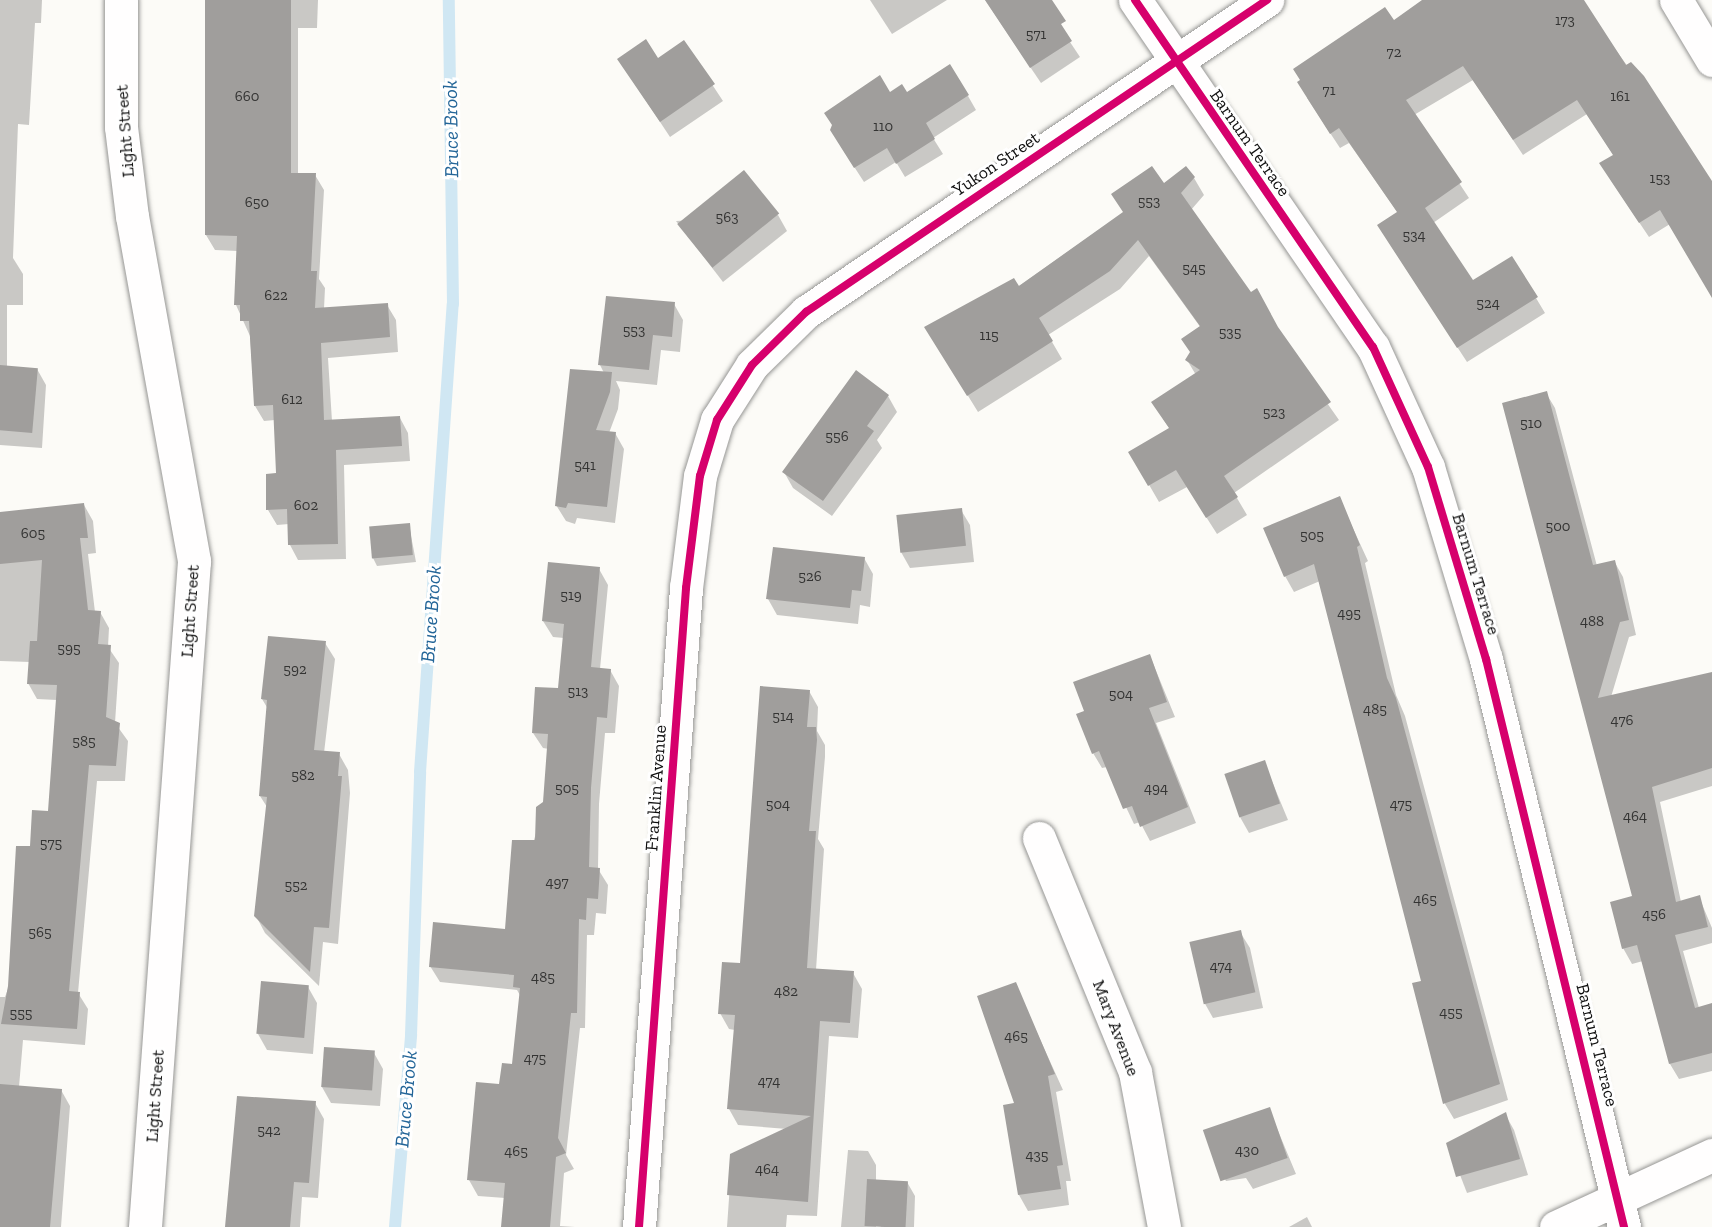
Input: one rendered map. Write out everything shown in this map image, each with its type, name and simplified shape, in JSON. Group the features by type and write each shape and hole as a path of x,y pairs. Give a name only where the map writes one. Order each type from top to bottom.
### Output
{"street":[{"name":"Light Street","path":"121,0 121,127 132,216 194,561 145,1227"},
{"name":"Barnum Terrace","path":"1135,0 1373,347 1428,467 1486,659 1621,1212"},
{"name":"Yukon Street","path":"752,365 806,312 1175,60 1267,0"},
{"path":"1676,0 1712,60"},
{"name":"Franklin Avenue","path":"639,1227 692,529 706,446 733,391 752,365"},
{"name":"Mary Avenue","path":"1040,838 1135,1072 1164,1227"},
{"path":"1556,1227 1621,1212 1712,1155"}],"building":[{"path":"205,0 291,0 291,173 316,173 311,271 317,271 315,308 388,303 390,337 321,343 324,420 400,416 402,446 336,450 338,544 288,545 287,509 266,510 266,474 276,473 273,405 254,406 249,321 240,321 240,305 234,305 237,236 205,235"},
{"path":"985,0 1052,0 1066,21 1061,24 1072,41 1030,68"},
{"path":"1422,0 1584,0 1626,65 1631,62 1644,76 1712,181 1712,298 1660,210 1639,223 1599,163 1613,155 1577,100 1513,140 1463,66 1406,100 1462,182 1425,208 1473,280 1512,256 1538,297 1457,348 1377,225 1397,212 1339,128 1330,134 1297,82 1300,80 1293,69 1385,7 1394,20"},
{"path":"646,39 658,58 684,40 715,84 660,122 617,59"},
{"path":"950,64 969,95 926,123 935,139 896,164 887,148 854,168 830,130 832,125 824,113 880,75 890,92 902,84 907,92"},
{"path":"1152,166 1164,183 1186,166 1195,177 1181,193 1251,292 1257,288 1278,327 1331,402 1224,476 1238,497 1206,518 1176,470 1148,486 1128,452 1169,428 1151,402 1200,370 1185,360 1190,352 1181,339 1200,326 1138,240 1110,271 1039,318 1053,341 967,396 924,327 1014,278 1019,286 1123,212 1111,194"},
{"path":"744,170 779,214 712,268 677,224"},
{"path":"606,296 675,302 672,337 653,335 649,370 598,365"},
{"path":"0,365 38,368 32,433 0,430"},
{"path":"570,369 612,372 610,392 596,430 616,432 607,507 568,503 566,508 555,506"},
{"path":"856,370 889,395 867,426 874,431 823,501 782,472"},
{"path":"1547,391 1593,565 1615,560 1629,620 1620,622 1598,698 1712,672 1712,768 1652,787 1676,902 1700,895 1708,927 1675,935 1695,1008 1712,1003 1712,1053 1669,1064 1637,945 1622,949 1610,902 1632,896 1502,403"},
{"path":"1340,496 1360,545 1357,547 1387,678 1396,698 1500,1084 1443,1104 1412,983 1421,981 1314,564 1284,577 1263,528"},
{"path":"84,503 88,538 80,538 88,610 101,611 98,644 111,645 106,717 120,723 116,766 89,765 69,991 80,992 77,1029 1,1024 8,986 16,846 30,846 32,810 48,811 57,685 27,684 30,641 37,641 42,560 0,564 0,512"},
{"path":"962,508 966,546 900,553 896,515"},
{"path":"410,523 413,555 372,558 369,527"},
{"path":"773,547 865,557 861,591 852,590 850,608 766,599"},
{"path":"548,562 600,567 591,667 611,669 607,718 597,717 591,788 589,867 600,868 598,899 587,898 586,920 579,919 577,1013 571,1013 558,1138 566,1153 556,1157 550,1227 501,1227 505,1183 467,1180 476,1082 499,1084 502,1063 512,1064 520,988 513,987 514,975 429,967 433,922 505,929 512,840 535,840 536,807 543,802 548,734 532,733 535,687 558,688 564,624 542,621"},
{"path":"268,636 326,641 314,750 340,752 338,776 342,776 329,928 314,927 310,972 254,916 267,797 259,796 267,700 261,699"},
{"path":"1150,654 1167,702 1149,708 1188,807 1140,827 1132,806 1123,809 1099,751 1092,754 1076,714 1084,711 1073,682"},
{"path":"760,686 810,690 807,727 816,727 817,740 809,831 816,831 807,968 854,971 850,1023 820,1021 808,1202 727,1195 730,1154 811,1116 727,1109 735,1015 718,1014 722,962 740,963"},
{"path":"1265,760 1280,803 1239,817 1224,774"},
{"path":"1241,930 1255,992 1204,1004 1189,942"},
{"path":"261,981 309,985 304,1038 256,1034"},
{"path":"1016,982 1055,1074 1048,1076 1063,1165 1057,1166 1061,1189 1018,1195 1003,1105 1014,1103 977,996"},
{"path":"324,1047 375,1051 372,1090 321,1087"},
{"path":"0,1084 62,1089 50,1227 0,1227"},
{"path":"237,1096 316,1101 309,1183 294,1182 290,1227 225,1227"},
{"path":"1270,1107 1288,1158 1220,1181 1203,1130"},
{"path":"1506,1112 1520,1159 1456,1177 1446,1143"},
{"path":"867,1179 908,1181 906,1227 865,1226"}],"waterway":[{"name":"Bruce Brook","path":"395,1227 411,1035 420,772 453,304 449,0"}],"cycle path":[{"path":"1135,0 1373,347 1428,467 1486,659 1624,1227"},
{"path":"639,1227 686,588 700,476 717,420 752,365 806,312 1267,0"}]}
